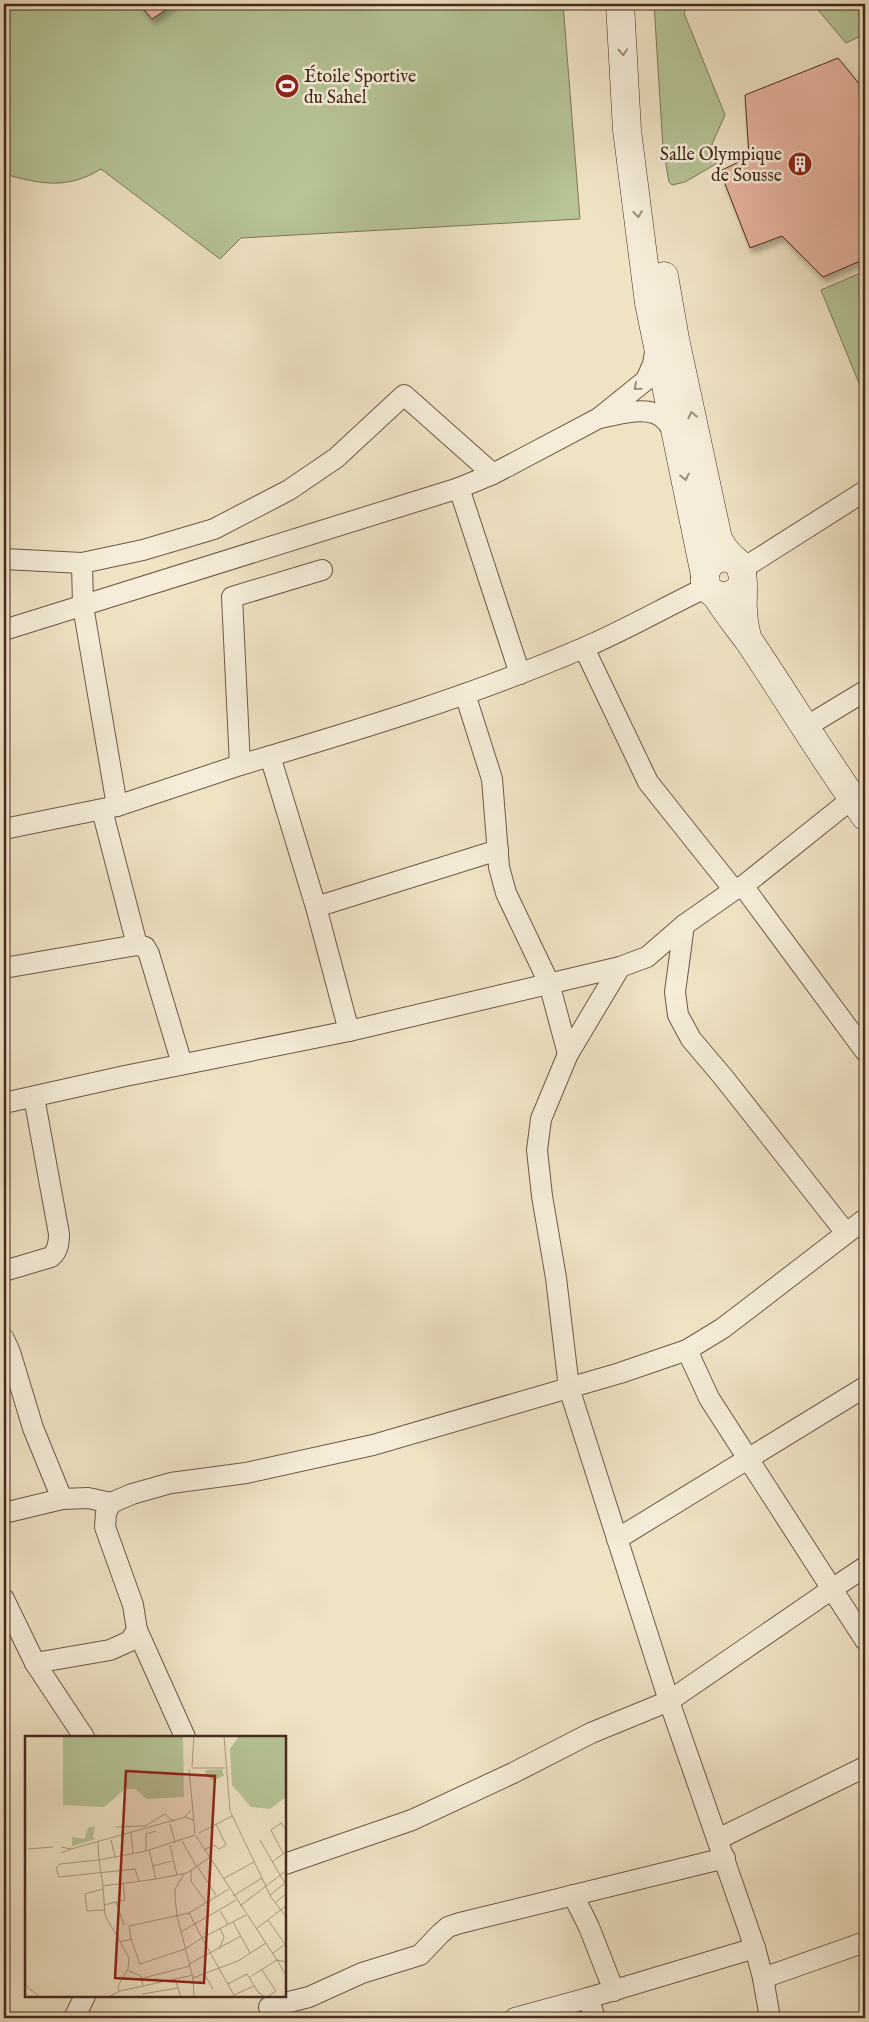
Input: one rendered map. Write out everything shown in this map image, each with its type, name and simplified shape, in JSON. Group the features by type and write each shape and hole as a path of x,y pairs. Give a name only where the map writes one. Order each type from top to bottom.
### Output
{"main road":[{"path":"620,4 627,130 656,344 709,585 730,618 748,639 804,728 859,807"},
{"path":"638,4 646,128 675,339 718,539 740,571 743,612 748,639"},
{"path":"709,585 707,569 716,560 728,558 740,571"}],"street":[{"path":"4,630 458,488 494,474 599,418 646,380 653,364 656,344"},
{"path":"4,559 82,564 143,550 214,529 289,490 336,458 404,395 494,474"},
{"path":"599,418 647,412 659,415 666,421 677,439"},
{"path":"458,488 520,674"},
{"path":"740,571 865,491"},
{"path":"82,564 83,606 109,808 136,945"},
{"path":"240,765 232,597 322,570"},
{"path":"4,829 109,808 464,694 584,648 709,585"},
{"path":"584,648 648,782 862,1039"},
{"path":"804,728 865,691"},
{"path":"464,694 492,779 499,866 506,893 549,983 568,1054"},
{"path":"270,756 316,907 349,1031"},
{"path":"4,1103 182,1064 349,1031 620,967 647,957 684,925 859,807"},
{"path":"316,907 498,850"},
{"path":"684,925 675,992 678,1015 691,1039 846,1233"},
{"path":"4,968 136,945 145,947 149,954 182,1064"},
{"path":"620,967 568,1054 541,1119 538,1150 542,1196 556,1278 570,1388 669,1701 755,1948 763,1978 770,2018"},
{"path":"4,1271 51,1256 56,1253 58,1244 59,1234 34,1096"},
{"path":"4,1513 62,1499 88,1498 111,1503 132,1494 171,1483 246,1473 373,1445 570,1388 687,1350 723,1328 865,1219"},
{"path":"4,1339 10,1352 33,1428 62,1499"},
{"path":"687,1350 709,1398 865,1640"},
{"path":"618,1539 865,1387"},
{"path":"111,1503 106,1513 105,1527 133,1604 137,1630 185,1736"},
{"path":"286,1864 412,1820 514,1773 591,1733 669,1701 865,1567"},
{"path":"4,1599 35,1663 83,1736"},
{"path":"35,1663 110,1650 130,1641 137,1630"},
{"path":"718,1840 865,1767"},
{"path":"268,2007 309,1997 370,1970 420,1955 448,1927 460,1923 725,1858"},
{"path":"573,1895 614,1991"},
{"path":"763,1978 865,1942"},
{"path":"515,2018 614,1991 755,1948"},
{"path":"74,2018 84,1997"},
{"path":"588,1998 595,2018"}],"green space":[{"name":"Étoile Sportive du Sahel","path":"4,4 563,4 580,219 241,238 220,259 101,169 77,180 53,183 4,174"},
{"path":"654,4 689,4 684,13 725,115 712,144 721,161 685,182 672,185 669,182 663,148"},
{"path":"813,4 865,4 865,34 846,43"},
{"path":"865,271 865,398 821,290"}],"building":[{"path":"139,4 175,4 152,19"},
{"name":"Salle Olympique de Sousse","path":"838,58 865,91 865,259 823,277 782,236 750,248 720,171 749,157 745,95"}],"place":[{"name":"Étoile Sportive du Sahel","path":"287,86"},
{"name":"Salle Olympique de Sousse","path":"800,164"}]}
